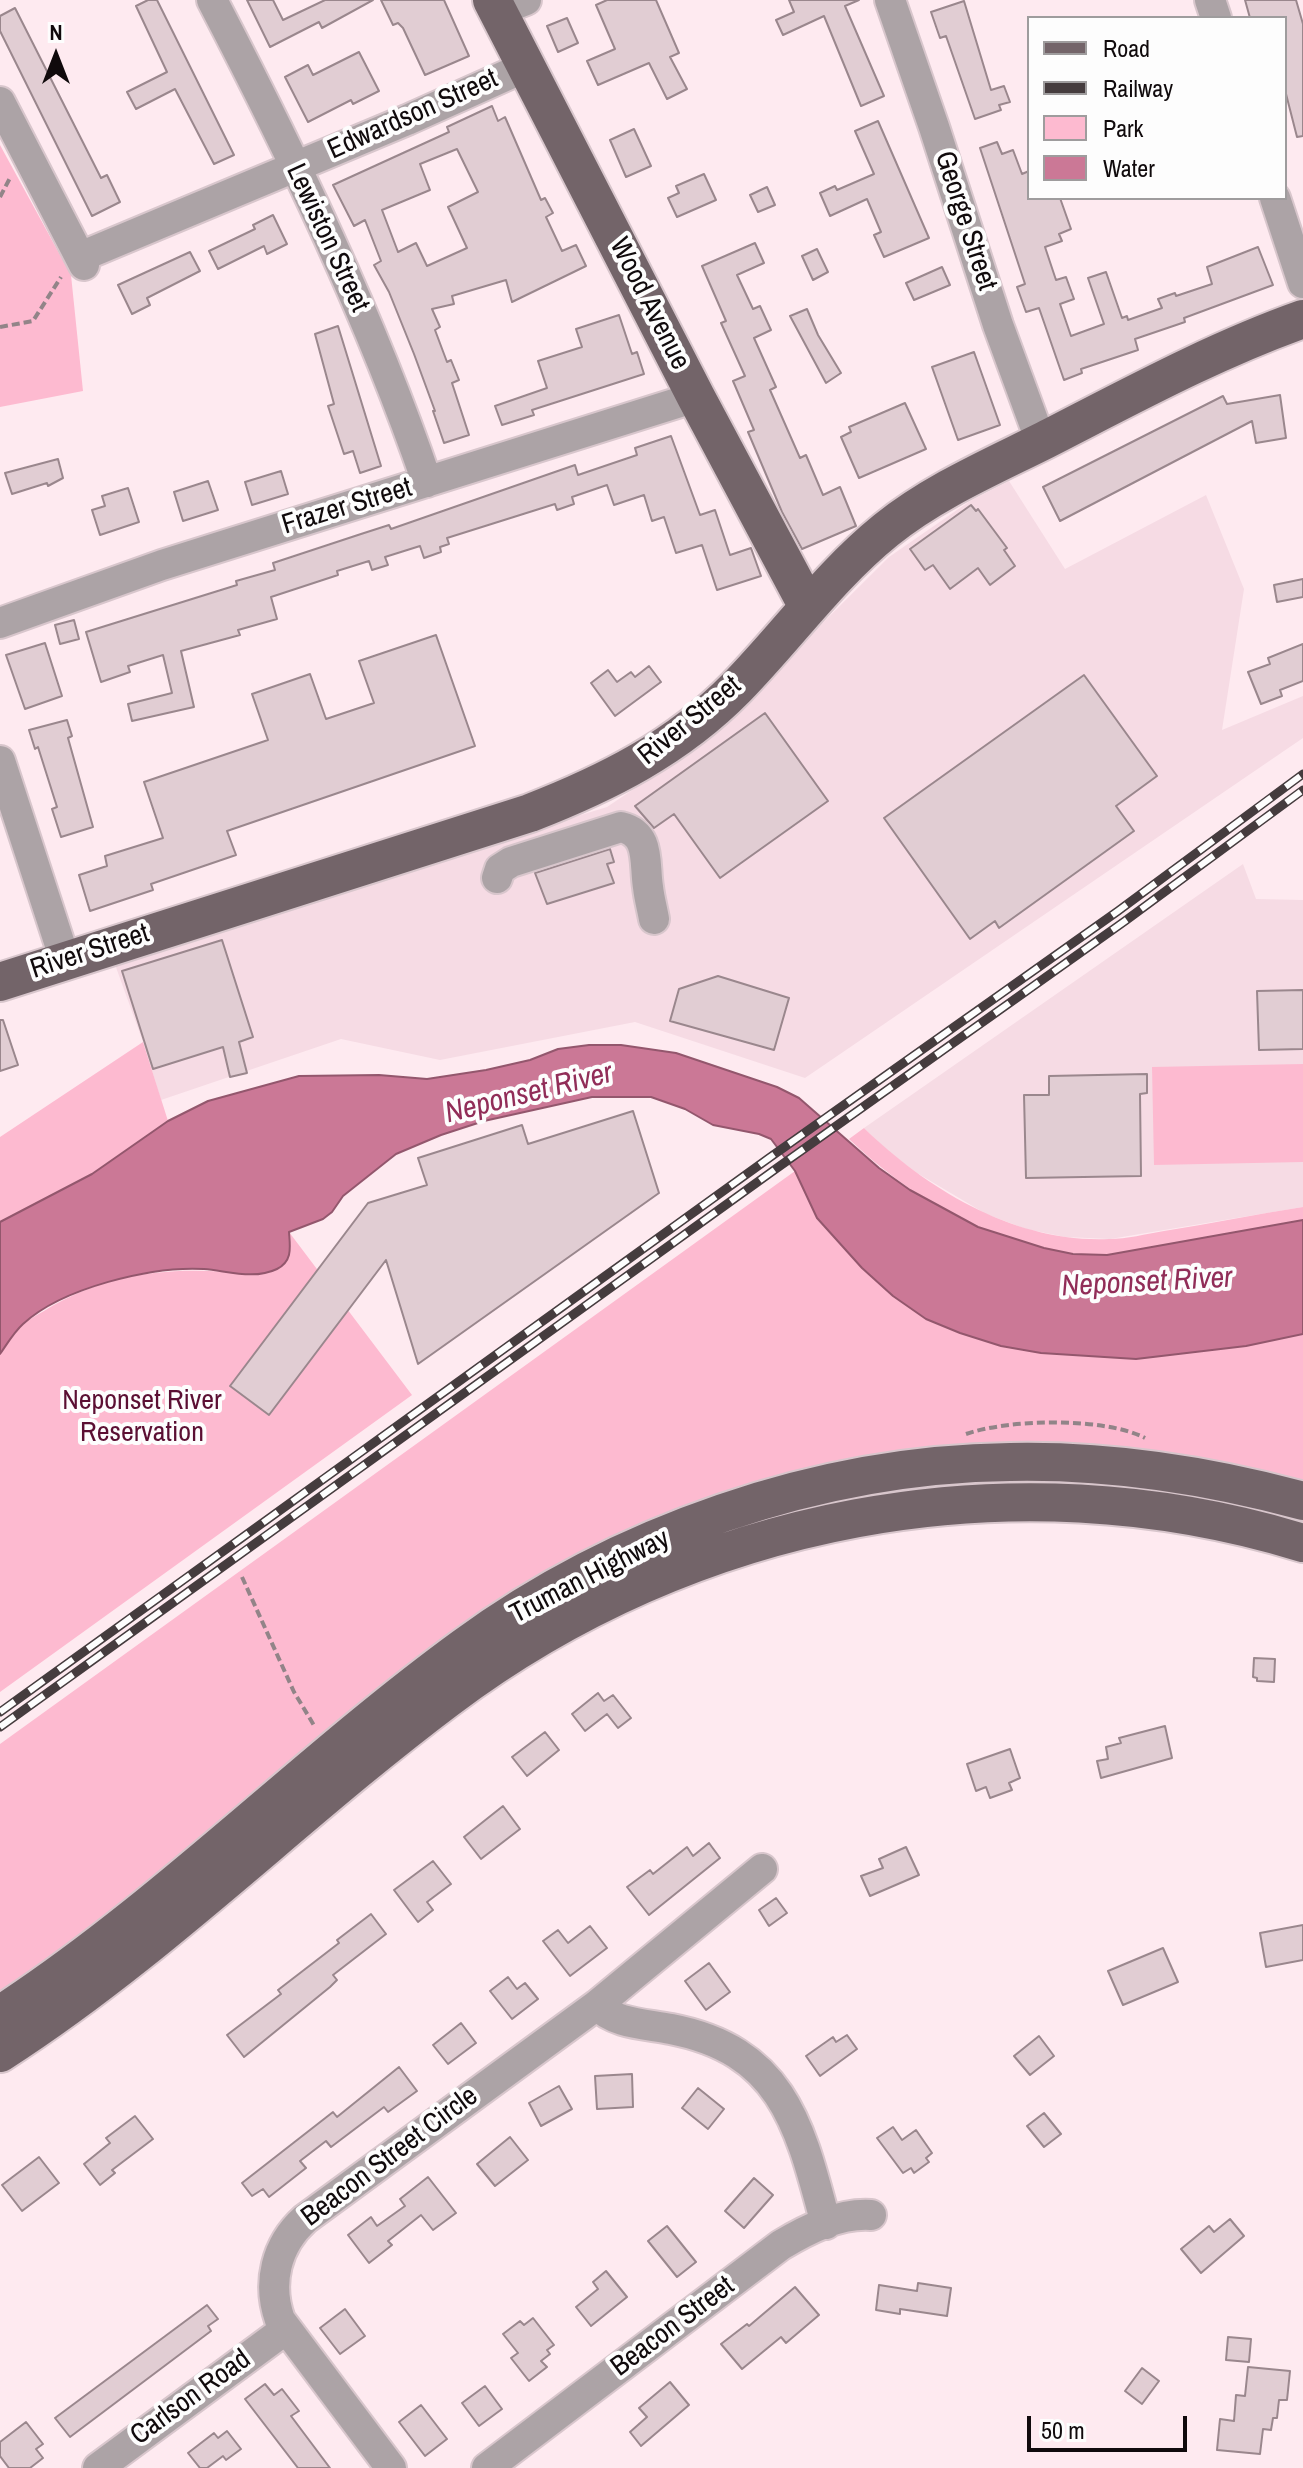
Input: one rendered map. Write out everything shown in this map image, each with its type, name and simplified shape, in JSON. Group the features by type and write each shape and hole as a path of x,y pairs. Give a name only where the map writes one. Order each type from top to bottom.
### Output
{"main road":[{"name":"Wood Avenue","path":"505,4 525,67 808,607"},
{"name":"River Street","path":"0,982 530,813 607,781 675,741 708,715 853,559 904,517 1041,442 1196,363 1303,319"},
{"name":"Truman Highway","path":"0,2053 113,1974 288,1808 334,1751 468,1644 555,1590 668,1535 781,1496 899,1471 1011,1462 1092,1464 1170,1472 1243,1485 1303,1501"},
{"name":"Truman Highway","path":"0,2015 288,1808 540,1637 646,1582 757,1541 833,1522 913,1508 954,1503 1032,1501 1184,1515 1303,1543"}],"street":[{"name":"Lewiston Street","path":"212,0 361,309 402,409 427,482"},
{"name":"George Street","path":"890,0 998,325 1041,442"},
{"name":"Edwardson Street","path":"82,261 525,67"},
{"path":"0,102 82,261"},
{"path":"1276,200 1303,283"},
{"name":"Frazer Street","path":"0,623 162,565 696,397"},
{"path":"0,761 65,960"},
{"path":"497,878 500,869 511,862 621,827 630,829 645,847 647,884 654,919"},
{"name":"Beacon Street Circle","path":"391,2468 286,2329 277,2309 274,2279 281,2249 295,2227 597,2005 762,1869"},
{"path":"597,2005 611,2016 686,2032 719,2044 746,2059 769,2079 784,2100 806,2152 826,2224"},
{"name":"Beacon Street","path":"487,2468 781,2245 841,2217 871,2215"},
{"name":"Carlson Road","path":"98,2468 286,2329"}],"path":[{"path":"0,327 33,321 62,275 82,261"},
{"path":"242,1577 302,1709 334,1751"}],"shaded area":[{"path":"1009,481 1065,569 1206,495 1244,589 1222,730 1303,696 1303,738 805,1078 635,1022 440,1060 341,1039 161,1100 113,959 607,807 702,743 889,557 970,501"},
{"path":"1243,864 1256,899 1303,900 1303,1207 1110,1239 1065,1237 1026,1229 986,1214 917,1173 864,1128"}],"green space":[{"path":"0,145 71,275 83,391 0,407"},
{"path":"143,1042 168,1121 92,1174 0,1222 0,1137"},
{"path":"1303,1064 1303,1162 1154,1165 1152,1067"},
{"path":"864,1128 889,1151 946,1192 976,1209 1041,1232 1074,1238 1123,1238 1303,1207 1303,1220 1115,1254 1068,1253 1033,1246 966,1221 904,1185 849,1139"},
{"path":"795,1171 817,1218 862,1268 893,1296 926,1319 1001,1346 1041,1353 1136,1359 1246,1346 1303,1334 1303,1485 1285,1479 777,1482 127,1903 0,1997 0,1744"},
{"name":"Neponset River Reservation","path":"289,1232 412,1395 0,1692 0,1354 25,1322 93,1287 143,1274 195,1271 249,1274 290,1244"}],"water":[{"name":"Neponset River","path":"621,1045 676,1053 777,1087 799,1098 879,1168 910,1190 978,1227 1044,1248 1073,1254 1107,1255 1303,1220 1303,1334 1246,1346 1136,1359 1041,1353 1001,1346 960,1333 926,1319 893,1296 862,1268 817,1218 795,1171 771,1139 713,1125 685,1109 651,1097 592,1097 484,1121 396,1154 343,1196 323,1219 289,1232 288,1258 277,1269 250,1274 183,1269 108,1282 83,1290 40,1311 20,1327 0,1354 0,1222 92,1174 168,1121 208,1101 299,1076 379,1075 427,1079 486,1070 530,1060 558,1049"}],"building":[{"path":"148,0 157,0 234,155 214,164 175,89 136,109 127,92 167,72 136,6"},
{"path":"247,0 273,0 283,20 325,0 373,0 322,28 319,22 270,47"},
{"path":"381,0 444,0 469,56 425,75 403,28 398,23 393,25"},
{"path":"607,0 656,0 679,53 670,57 687,89 667,99 649,63 598,85 587,61 615,49 596,5"},
{"path":"789,0 859,0 845,6 884,96 861,106 824,16 783,35 776,20 794,12"},
{"path":"1245,0 1296,0 1303,24 1303,136 1297,137 1287,98 1287,16 1249,16"},
{"path":"964,1 991,90 1004,86 1010,102 999,105 1001,110 975,119 946,36 940,38 931,12"},
{"path":"15,8 101,178 107,175 120,202 92,216 0,31 0,16"},
{"path":"567,18 578,43 558,52 547,26"},
{"path":"359,52 379,91 353,104 351,100 308,122 285,77 308,65 313,75"},
{"path":"492,106 498,121 505,117 541,200 545,198 553,213 546,217 562,251 576,245 586,266 512,302 506,280 452,296 454,304 432,309 440,327 435,330 447,362 451,360 459,380 452,383 469,435 444,443 414,354 389,292 374,265 381,261 365,220 354,226 333,185 449,132 447,127","holes":["457,149 478,192 448,207 467,248 427,266 416,243 398,252 382,210 430,190 420,164"]},
{"path":"878,121 929,238 884,257 874,235 881,232 867,199 830,216 820,193 835,186 837,190 874,174 855,131"},
{"path":"634,129 651,166 626,177 610,140"},
{"path":"997,142 1002,154 1013,150 1022,174 1027,172 1027,200 1061,200 1071,229 1059,234 1062,241 1045,247 1056,280 1066,277 1074,299 1060,304 1071,336 1104,324 1088,278 1106,272 1122,318 1127,316 1128,320 1162,308 1158,299 1212,284 1207,267 1258,247 1273,285 1135,339 1138,350 1081,369 1082,373 1064,380 1039,308 1026,312 1017,287 1025,284 980,148"},
{"path":"704,174 716,200 677,217 668,198 679,193 676,186"},
{"path":"767,187 775,205 758,212 750,195"},
{"path":"273,215 287,244 267,254 264,246 218,269 209,251 255,229 253,225"},
{"path":"755,243 764,263 737,275 753,309 760,306 771,330 754,338 776,387 770,390 800,458 806,455 823,495 840,487 856,526 802,549 782,512 748,432 754,430 733,381 745,376 721,323 726,321 702,266"},
{"path":"817,249 828,272 813,280 802,256"},
{"path":"190,252 200,271 147,298 150,305 132,314 118,285"},
{"path":"942,267 950,285 914,300 906,283"},
{"path":"807,309 818,335 841,373 826,383 790,316"},
{"path":"619,315 632,354 637,352 644,374 532,410 534,415 502,425 495,406 547,388 538,361 582,347 576,329"},
{"path":"338,326 381,466 360,473 353,451 344,454 328,406 334,404 315,334"},
{"path":"974,352 1000,425 958,440 932,367"},
{"path":"1280,395 1286,438 1256,443 1252,421 1060,521 1043,487 1223,396 1227,404"},
{"path":"905,403 926,449 859,478 841,437 851,432 849,427"},
{"path":"671,436 700,515 715,510 730,555 751,548 761,576 717,590 702,545 676,553 664,517 652,521 644,495 614,505 607,485 572,497 574,504 557,510 555,504 447,538 449,544 440,547 441,552 424,558 420,546 385,557 388,565 372,570 369,561 337,571 338,575 271,597 277,619 238,630 240,635 181,651 194,707 132,721 128,704 172,693 163,655 128,666 130,672 101,682 86,632 237,585 236,581 275,570 273,563 389,525 391,529 575,465 578,475 637,455 635,448"},
{"path":"58,459 63,478 48,486 47,483 12,494 5,473"},
{"path":"281,471 288,494 252,505 245,482"},
{"path":"208,481 218,510 183,521 174,492"},
{"path":"128,488 139,522 100,535 92,510 105,506 102,496"},
{"path":"971,505 976,511 978,509 1007,548 1004,550 1015,566 990,585 978,568 950,589 933,565 925,570 910,549"},
{"path":"1303,579 1303,597 1277,602 1274,585"},
{"path":"74,620 79,639 60,644 55,625"},
{"path":"436,635 475,746 227,831 236,855 151,884 153,890 90,911 79,875 107,866 105,856 163,838 144,782 268,740 252,694 310,674 326,719 374,703 359,661"},
{"path":"45,643 62,696 25,709 6,655"},
{"path":"1303,644 1303,681 1280,690 1282,696 1261,704 1248,672 1270,664 1268,658"},
{"path":"649,666 661,682 615,716 591,683 608,670 617,682 631,672 635,677"},
{"path":"1084,675 1157,776 1116,806 1134,831 999,928 995,921 970,939 884,818"},
{"path":"765,713 828,801 720,878 674,814 654,828 635,806"},
{"path":"67,720 72,736 68,738 93,827 61,837 52,809 57,807 38,747 35,749 29,730"},
{"path":"610,849 614,862 607,864 614,883 547,904 535,873"},
{"path":"222,940 253,1037 239,1042 247,1073 230,1077 223,1047 153,1069 122,971"},
{"path":"718,976 789,998 774,1050 670,1021 679,989"},
{"path":"1303,990 1303,1049 1259,1050 1257,991"},
{"path":"0,1020 3,1020 18,1065 0,1071"},
{"path":"1147,1074 1147,1093 1140,1094 1141,1176 1026,1178 1024,1095 1049,1095 1049,1076"},
{"path":"633,1111 659,1193 418,1364 386,1260 269,1415 230,1386 368,1203 427,1185 418,1158 522,1125 528,1144"},
{"path":"1254,1658 1275,1659 1274,1682 1257,1681 1253,1677"},
{"path":"598,1693 604,1701 613,1695 631,1718 618,1728 607,1714 585,1731 572,1714"},
{"path":"1165,1726 1172,1758 1101,1778 1097,1761 1108,1759 1106,1747 1121,1743 1119,1738"},
{"path":"545,1732 559,1750 527,1776 512,1757"},
{"path":"1010,1749 1020,1778 1009,1783 1012,1790 990,1798 986,1787 976,1791 967,1764"},
{"path":"503,1806 520,1829 481,1859 464,1837"},
{"path":"709,1843 720,1858 649,1915 627,1887 650,1870 653,1874 687,1847 693,1856"},
{"path":"906,1847 919,1875 870,1896 861,1876 883,1868 879,1859"},
{"path":"433,1861 451,1884 427,1902 433,1910 418,1922 394,1890"},
{"path":"776,1898 787,1913 769,1926 759,1910"},
{"path":"371,1914 386,1934 333,1975 337,1980 330,1987 244,2057 227,2035 281,1994 278,1990"},
{"path":"1303,1925 1303,1960 1266,1967 1260,1933"},
{"path":"590,1926 607,1948 570,1976 543,1941 558,1930 568,1943"},
{"path":"1163,1948 1178,1982 1123,2005 1108,1971"},
{"path":"709,1963 730,1992 706,2010 685,1981"},
{"path":"508,1977 517,1989 525,1983 538,1999 512,2019 490,1991"},
{"path":"461,2023 476,2043 448,2064 433,2045"},
{"path":"847,2035 857,2049 820,2076 806,2056 833,2037 836,2042"},
{"path":"1039,2036 1054,2056 1030,2075 1014,2056"},
{"path":"399,2067 417,2091 388,2112 384,2107 331,2147 326,2141 300,2161 306,2168 269,2197 263,2189 252,2196 242,2183 333,2112 337,2117"},
{"path":"632,2074 633,2107 597,2109 595,2076"},
{"path":"559,2086 572,2109 541,2126 529,2103"},
{"path":"698,2088 724,2109 708,2129 682,2108"},
{"path":"1044,2113 1061,2134 1044,2147 1027,2126"},
{"path":"135,2116 153,2139 112,2170 115,2173 100,2185 84,2164 110,2143 106,2138"},
{"path":"893,2127 902,2140 916,2130 932,2153 926,2158 929,2162 914,2173 911,2168 903,2173 877,2138"},
{"path":"510,2137 528,2160 495,2186 477,2164"},
{"path":"39,2157 59,2183 22,2211 2,2185"},
{"path":"428,2177 456,2213 433,2230 421,2215 388,2241 392,2245 369,2263 348,2235 371,2217 377,2226 405,2206 400,2199"},
{"path":"754,2178 773,2195 744,2228 725,2211"},
{"path":"1230,2219 1244,2236 1201,2273 1181,2249 1209,2226 1214,2232"},
{"path":"667,2226 696,2262 677,2277 648,2241"},
{"path":"606,2271 627,2297 591,2326 576,2307 598,2289 593,2282"},
{"path":"918,2283 951,2288 947,2316 900,2309 900,2314 876,2310 879,2285 917,2291"},
{"path":"795,2287 819,2315 786,2343 781,2337 742,2369 721,2344 747,2324 749,2326"},
{"path":"207,2305 218,2319 208,2326 211,2331 70,2437 55,2418"},
{"path":"345,2309 365,2336 340,2354 320,2328"},
{"path":"533,2318 554,2345 547,2350 550,2354 541,2361 547,2367 529,2381 511,2358 518,2353 503,2334 520,2321 524,2325"},
{"path":"1228,2337 1251,2339 1249,2362 1226,2360"},
{"path":"1248,2367 1290,2371 1287,2400 1279,2400 1277,2418 1273,2418 1271,2430 1263,2429 1260,2454 1217,2450 1220,2419 1234,2421 1236,2395 1245,2396"},
{"path":"1142,2368 1159,2381 1142,2404 1125,2391"},
{"path":"670,2382 689,2405 641,2446 630,2432 647,2417 639,2408"},
{"path":"265,2384 274,2395 282,2389 299,2411 291,2416 330,2468 298,2468 245,2399"},
{"path":"485,2386 502,2409 479,2426 462,2403"},
{"path":"421,2405 447,2439 425,2456 399,2422"},
{"path":"26,2422 43,2444 36,2449 43,2458 30,2468 9,2468 0,2456 0,2442"},
{"path":"227,2431 241,2449 226,2460 223,2456 207,2468 200,2468 188,2453 214,2433 218,2438"}],"railway":[{"path":"0,1712 769,1158 1118,911 1303,774"},
{"path":"0,1727 1125,921 1303,790"}]}
